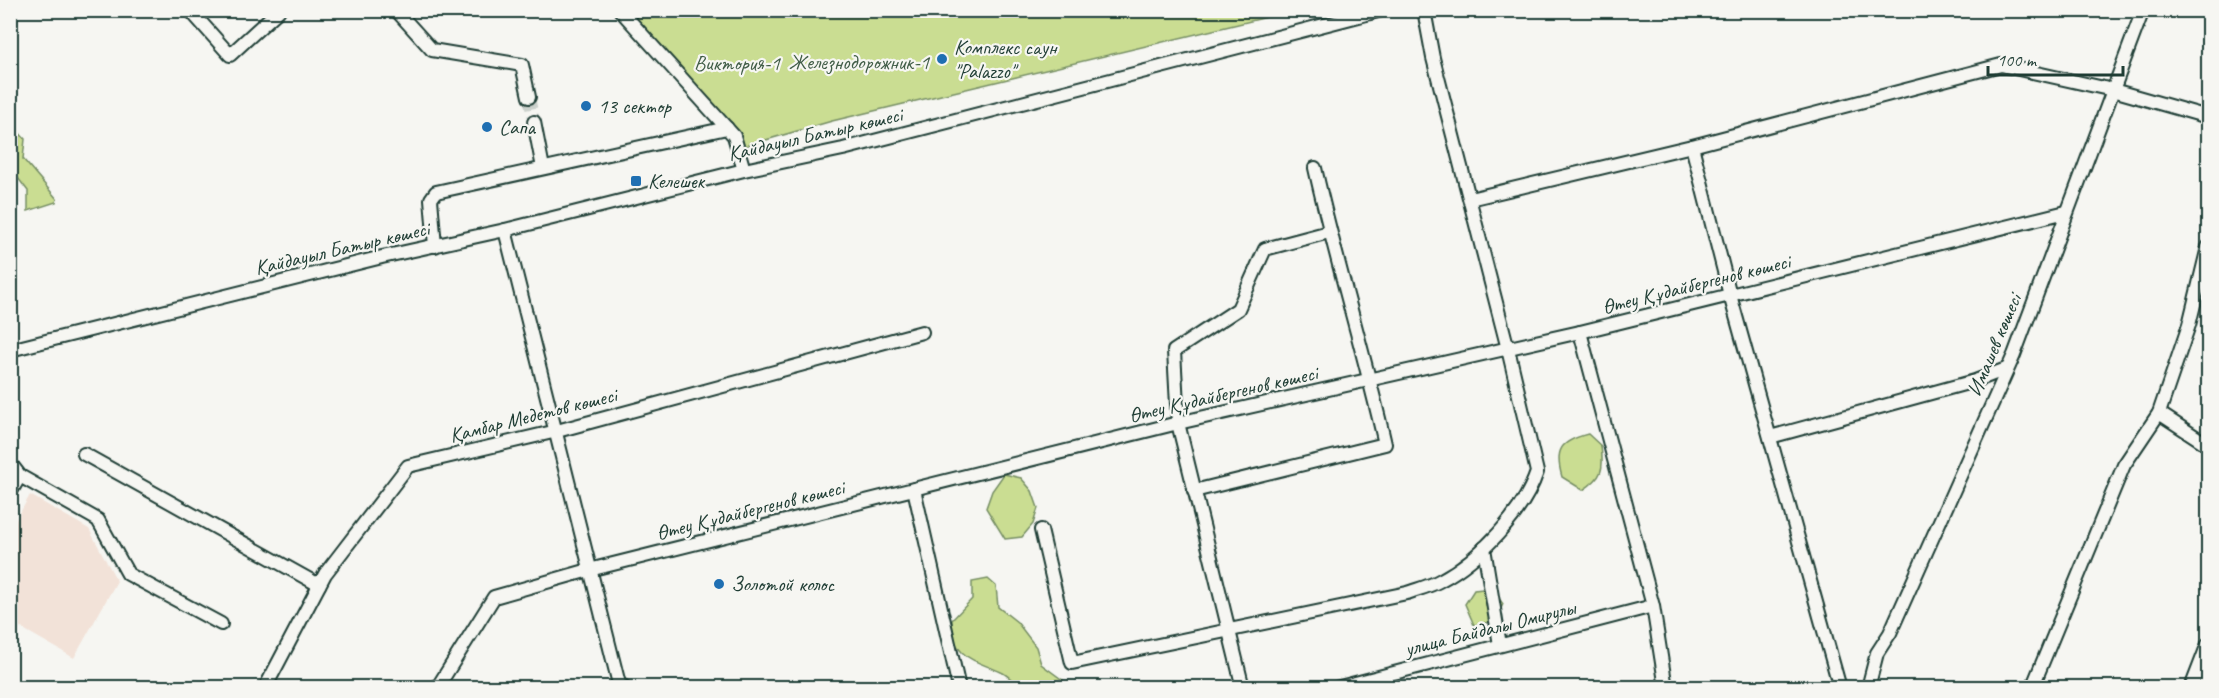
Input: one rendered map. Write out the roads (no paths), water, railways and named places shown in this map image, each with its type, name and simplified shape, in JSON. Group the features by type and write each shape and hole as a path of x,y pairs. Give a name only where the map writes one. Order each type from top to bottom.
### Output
{"street":[{"path":"189,10 230,55 279,10"},
{"path":"396,10 432,50 522,65 529,97"},
{"path":"620,10 734,136 744,170"},
{"name":"Қайдауыл Батыр көшесі","path":"10,350 382,257 505,230 744,170 864,144 1382,10"},
{"path":"1041,530 1072,663 1407,593 1440,581 1469,562 1514,514 1532,487 1537,472 1508,349 1433,58 1424,10"},
{"name":"Имашев көшесі","path":"1868,687 1877,653 1890,633 2014,355 2143,10"},
{"path":"1470,199 1692,146 2001,65 2113,90 2208,117"},
{"path":"534,122 543,168"},
{"path":"435,246 431,199 434,194 727,128"},
{"path":"1692,146 1730,295 1840,687"},
{"path":"1194,491 1385,444 1370,380 1329,232 1315,168"},
{"name":"Өтеу Құдайбергенов көшесі","path":"437,687 494,597 590,570 1178,423 1580,332 2066,212"},
{"path":"505,230 619,684 626,687"},
{"path":"1243,687 1178,423 1174,351 1238,309 1265,249 1329,232"},
{"path":"2032,687 2124,465 2159,413 2189,325 2208,247"},
{"name":"Қамбар Медетов көшесі","path":"265,687 325,574 408,466 557,431 922,332"},
{"path":"1580,332 1653,606 1666,687"},
{"path":"1770,437 1976,381 2006,369"},
{"path":"2159,413 2208,445"},
{"path":"84,454 319,585"},
{"path":"10,462 20,476 98,520 128,574 221,624"},
{"path":"10,493 20,476"},
{"path":"914,489 959,687"},
{"path":"1484,548 1500,645"},
{"name":"улица Байдалы Омирулы","path":"1336,687 1653,606"},
{"path":"2191,687 2208,644"}],"tunnel":[{"path":"529,97 534,122"}],"place":[{"name":"Комплекс саун \"Palazzo\"","path":"942,59"},
{"name":"13 сектор","path":"586,106"},
{"name":"Сапа","path":"487,127"},
{"name":"Келешек","path":"636,181"},
{"name":"Золотой колос","path":"719,584"}],"park label":[{"name":"Железнодорожник-1","path":"859,62"},
{"name":"Виктория-1","path":"737,63"}]}
